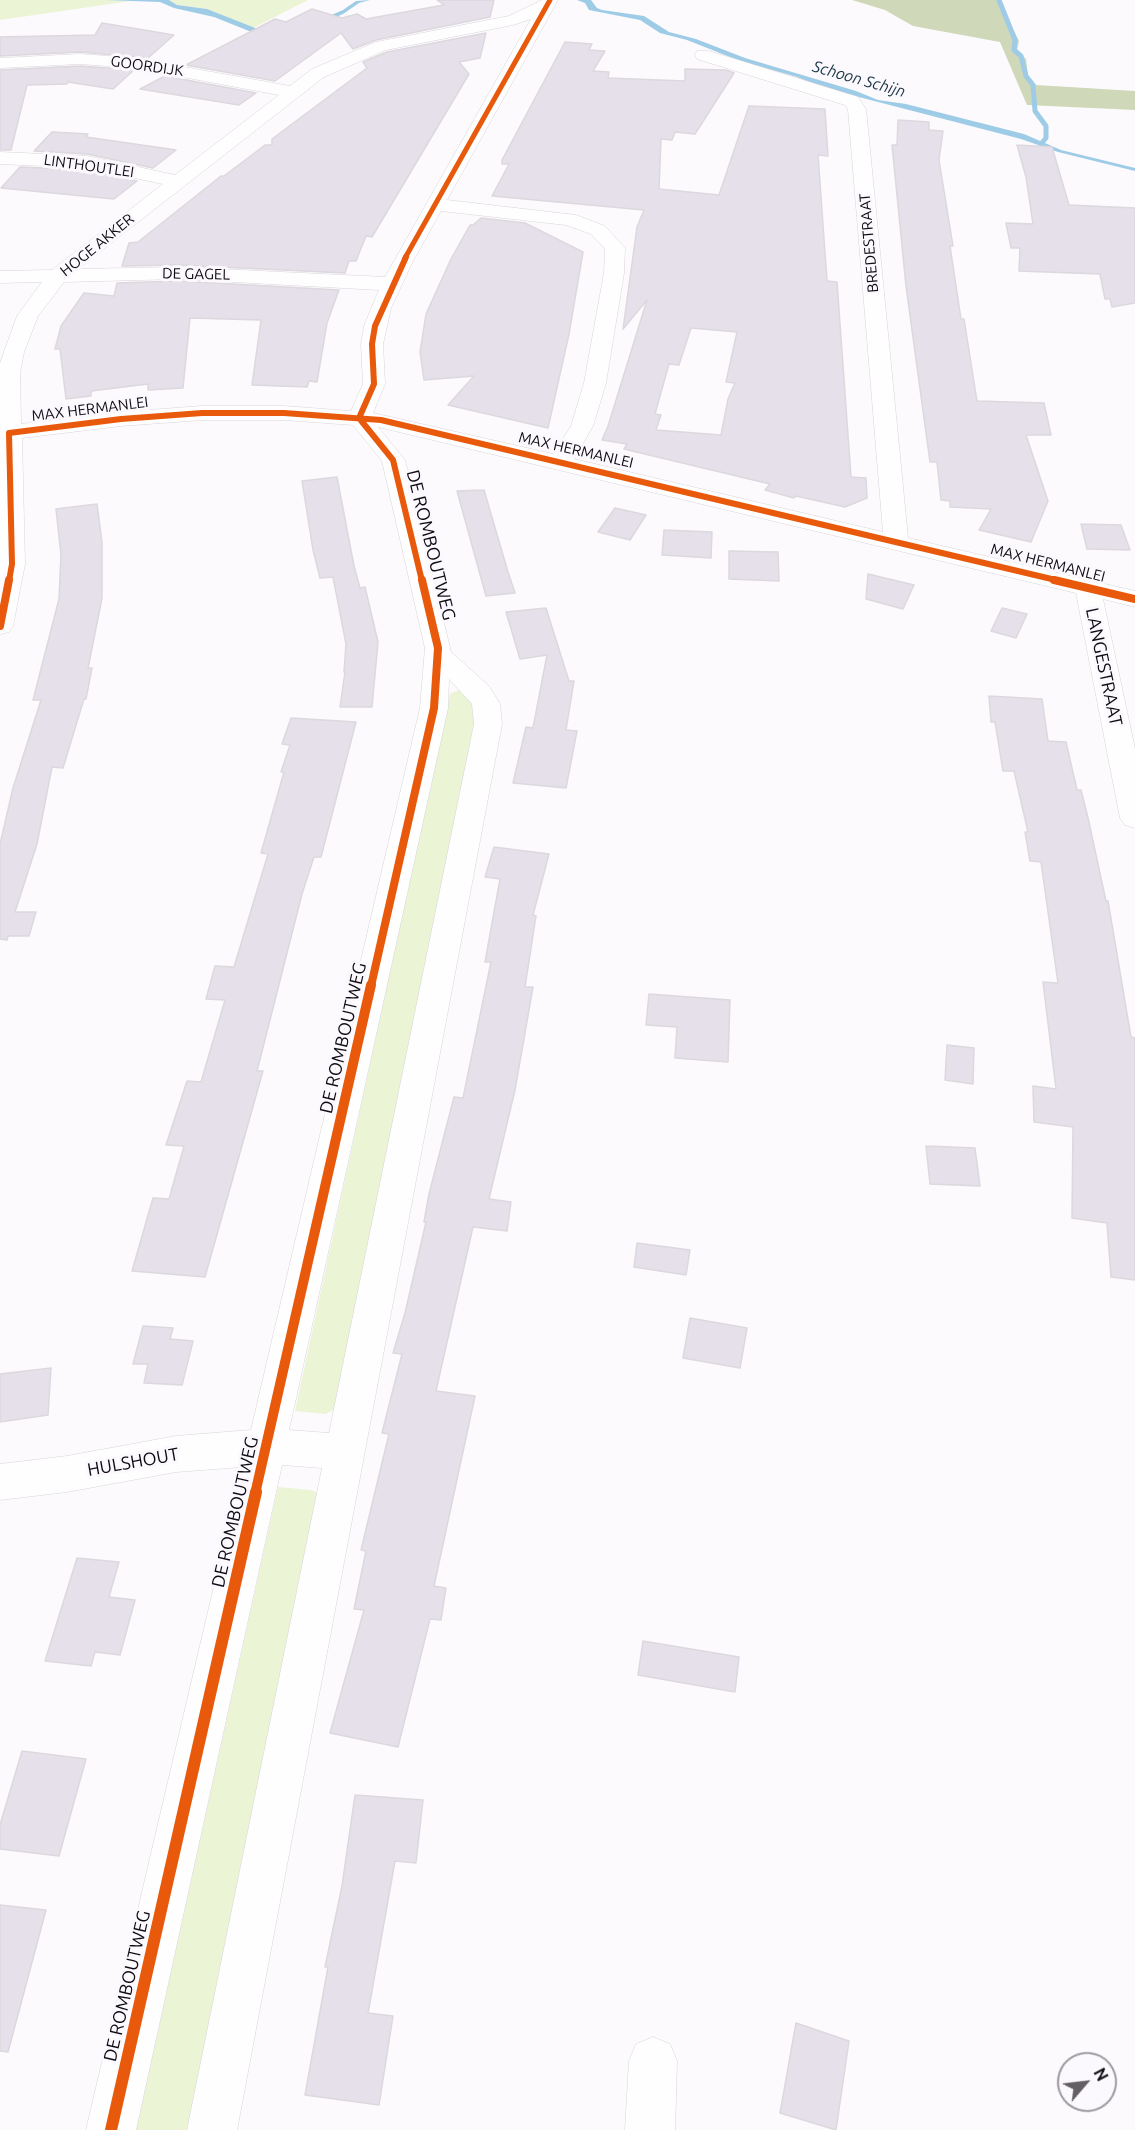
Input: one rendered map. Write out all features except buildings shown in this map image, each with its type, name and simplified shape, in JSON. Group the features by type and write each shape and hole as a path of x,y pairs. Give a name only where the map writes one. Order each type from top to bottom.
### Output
{"street":[{"name":"HOGE AKKER","path":"0,626 12,564 5,434 9,373 13,352 28,316 58,275 318,73 360,54 446,33 513,20 534,12 549,2"},
{"path":"359,418 374,384 372,344 375,326 392,284 549,2"},
{"name":"HOGE AKKER","path":"446,33 515,28 531,35"},
{"name":"BREDESTRAAT","path":"704,56 852,101 857,108 896,541"},
{"name":"GOORDIJK","path":"0,63 80,59 135,63 292,92"},
{"name":"LINTHOUTLEI","path":"0,158 87,162 177,181"},
{"path":"436,205 569,219 598,230 615,248 614,273 595,382 582,426 560,462"},
{"name":"DE GAGEL","path":"0,277 178,273 392,284"},
{"path":"374,384 406,426"},
{"name":"MAX HERMANLEI","path":"5,434 180,414 284,413 359,418 406,426 1135,599"},
{"name":"DE ROMBOUTWEG","path":"111,2130 434,708 439,655 427,592 393,460 359,418"},
{"name":"DE ROMBOUTWEG","path":"393,460 406,426"},
{"name":"LANGESTRAAT","path":"1088,587 1135,818"},
{"path":"212,2130 488,724 486,704 478,692 439,655"},
{"name":"DE ROMBOUTWEG","path":"267,1446 345,1452"},
{"name":"HULSHOUT","path":"0,1482 67,1474 176,1454 267,1446"},
{"path":"650,2130 653,2061"}],"green space":[{"path":"0,0 105,0 131,1 0,20"},
{"path":"169,0 308,0 253,28 207,9 176,5"},
{"path":"852,0 1001,0 1019,41 1017,50 1026,59 1028,76 1036,85 1135,91 1135,110 1027,105 1000,42 913,26 885,10"},
{"path":"459,690 464,691 479,711 343,1405 325,1414 295,1411 450,694"},
{"path":"278,1487 311,1490 316,1492 323,1504 197,2130 136,2130"}],"water":[{"path":"105,0 169,0 177,5 207,9 273,35 292,32 343,10 356,1 370,0 359,3 343,14 306,30 275,37 259,35 214,17 174,8 160,2"},
{"path":"577,0 591,0 597,8 602,10 644,16 669,32 878,100 906,104 1024,134 1061,150 1135,168 1135,171 824,88 797,77 740,61 687,40 660,33 640,20 589,10 585,3"}],"waterway":[{"path":"999,0 1015,40 1014,50 1021,56 1026,76 1033,85 1035,111 1046,126 1046,138 1041,144"}],"cycle path":[{"path":"111,2130 434,708 438,648 393,460 359,418 374,384 372,344 375,326 402,263 550,0"},
{"path":"0,626 12,564 9,433 121,419 202,413 284,413 381,420 1135,599"}],"water label":[{"name":"Schoon Schijn","path":"859,79"}]}
